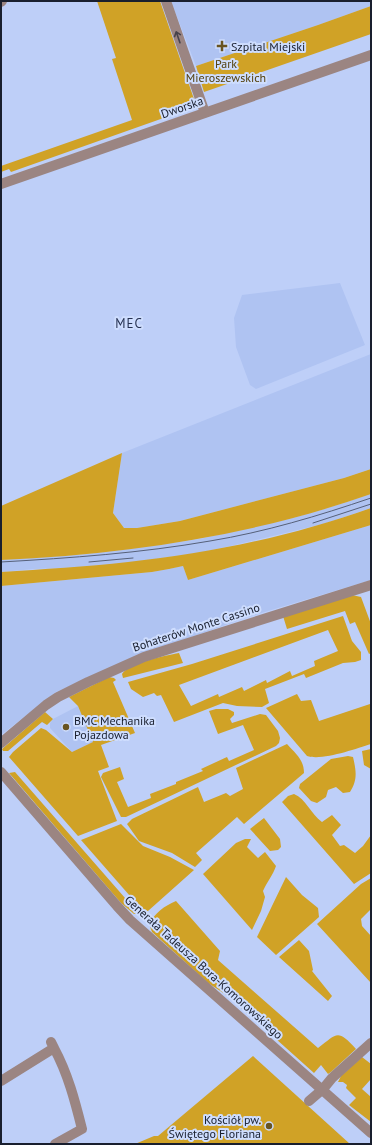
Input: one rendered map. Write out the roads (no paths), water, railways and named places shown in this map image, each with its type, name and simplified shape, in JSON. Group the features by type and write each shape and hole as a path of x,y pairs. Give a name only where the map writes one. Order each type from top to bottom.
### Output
{"street":[{"path":"166,1 205,113"},
{"name":"Dworska","path":"1,184 371,55"},
{"name":"Bohaterów Monte Cassino","path":"1,743 58,697 144,656 371,585"},
{"name":"Generała Tadeusza Bora-Komorowskiego","path":"1,772 130,920 371,1133"},
{"path":"309,1101 371,1043"},
{"path":"1,1081 53,1045 67,1076 82,1129 56,1144"}],"tram line":[{"path":"1,562 53,559 158,549 210,541 291,523 371,498"},
{"path":"313,523 371,504"},
{"path":"89,562 133,558"}],"place":[{"name":"Szpital Miejski","path":"222,46"},
{"name":"BMC Mechanika Pojazdowa","path":"66,727"},
{"name":"Kościół pw. Świętego Floriana","path":"269,1126"}],"district":[{"name":"MEC","path":"129,323"}],"park label":[{"name":"Park Mieroszewskich","path":"226,70"}]}
